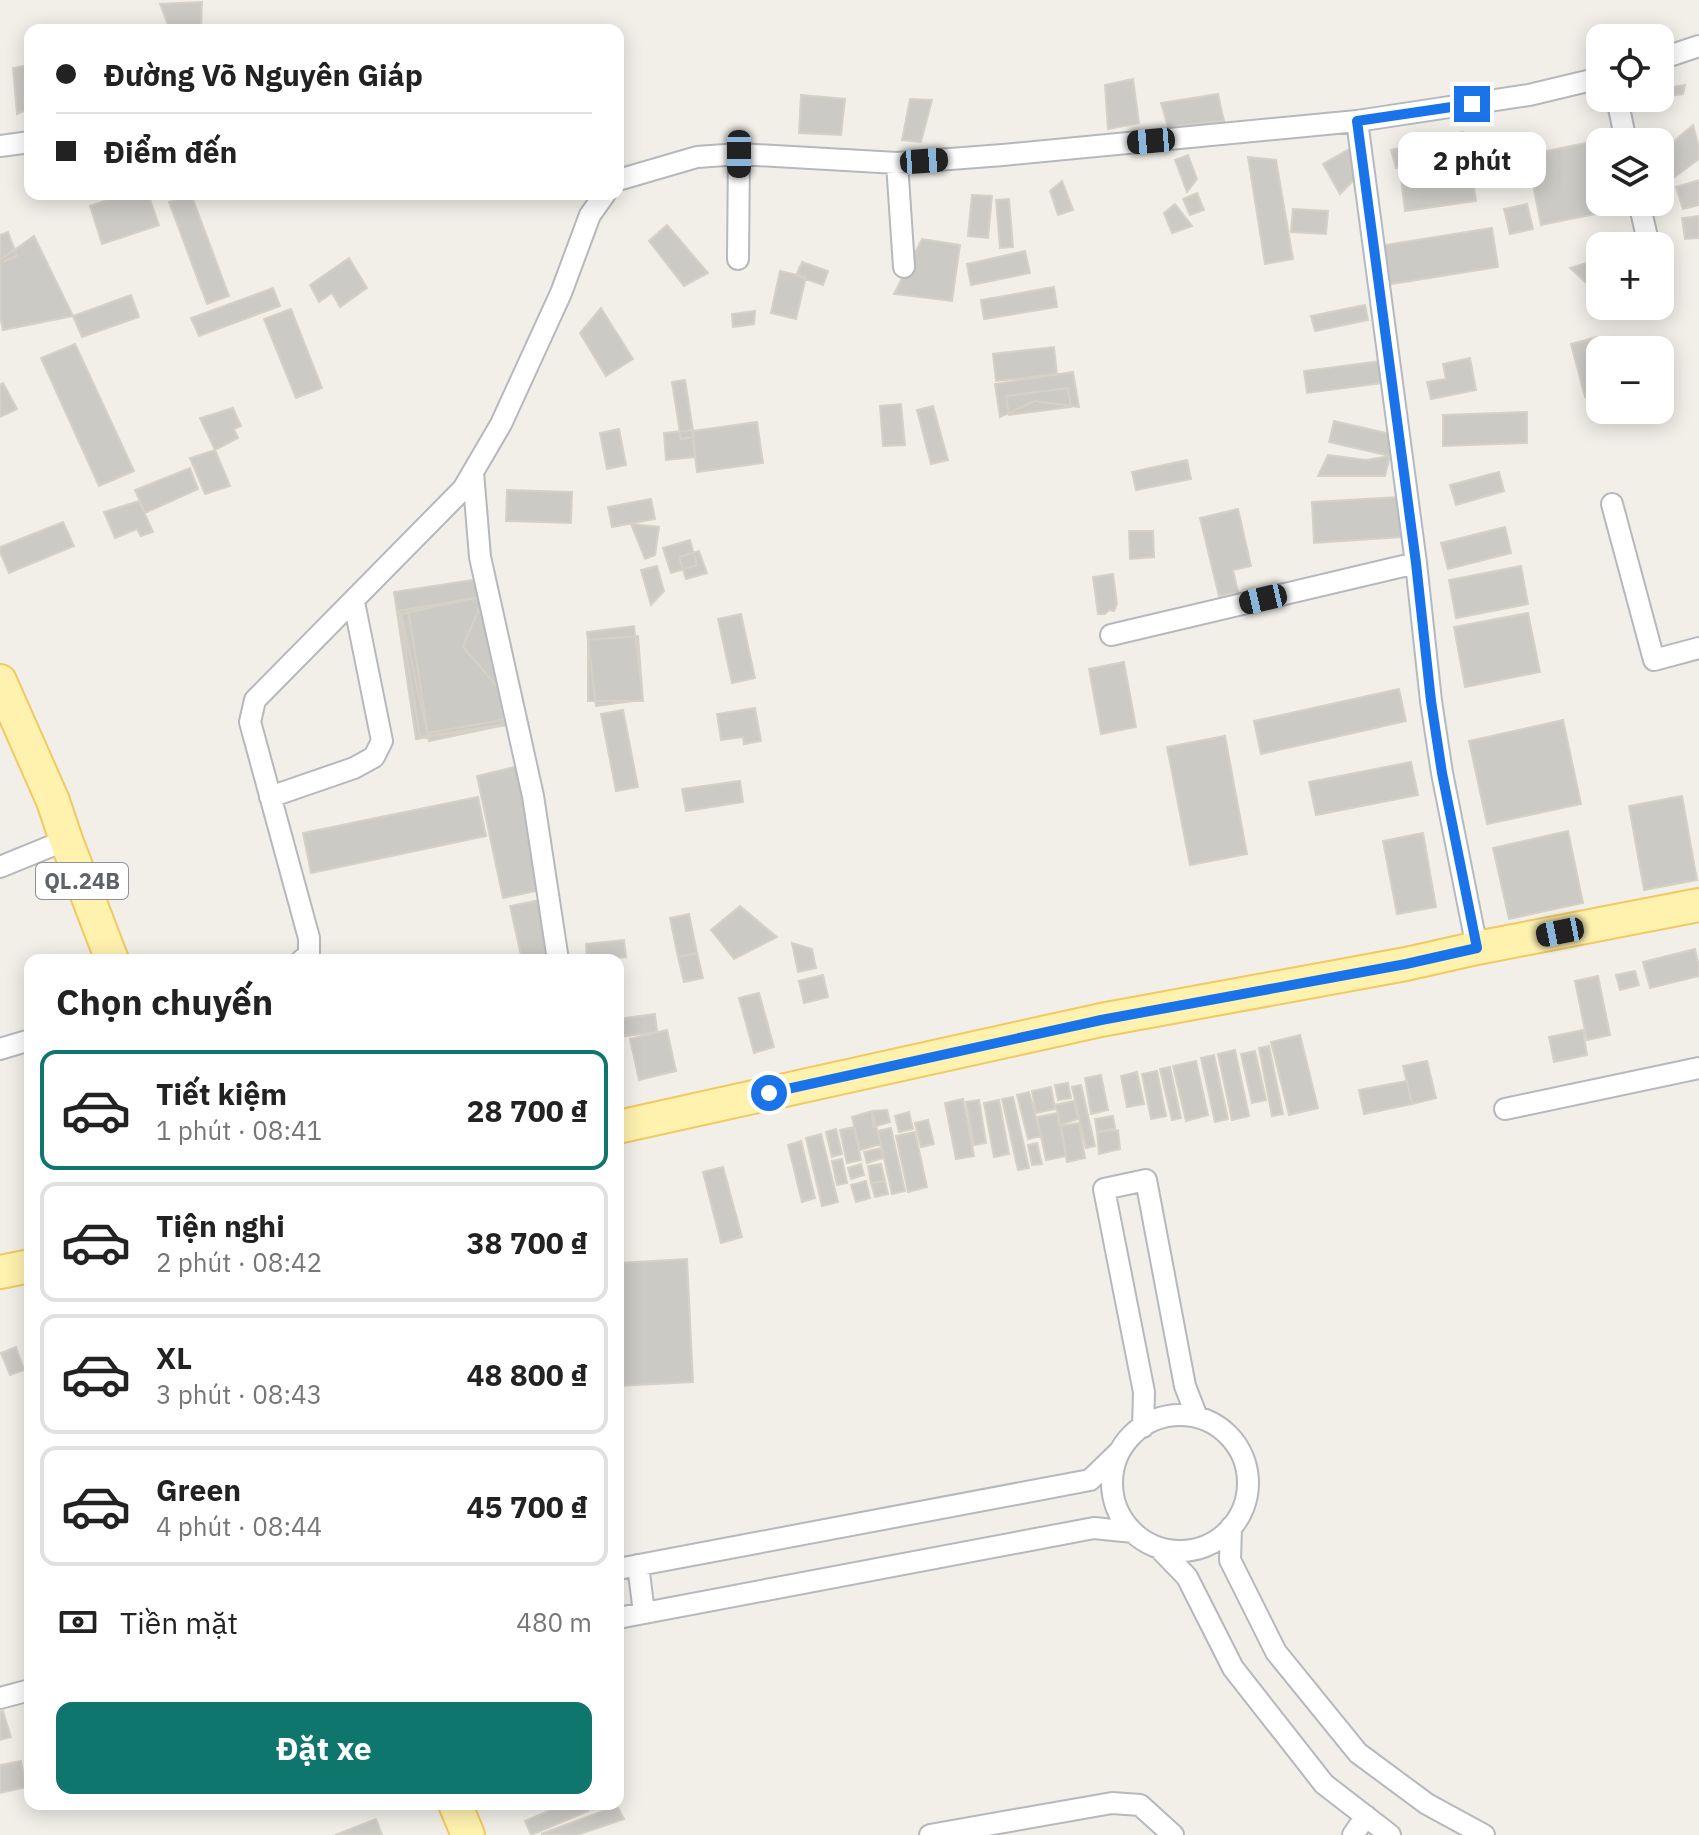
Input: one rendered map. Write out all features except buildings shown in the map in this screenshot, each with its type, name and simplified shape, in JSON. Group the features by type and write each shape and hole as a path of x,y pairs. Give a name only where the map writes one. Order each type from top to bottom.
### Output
{"main road":[{"name":"QL.24B","path":"0,681 53,801 110,954"},
{"path":"624,1126 1101,1020 1406,964 1699,905"},
{"path":"458,1810 468,1835"}],"street":[{"path":"1674,54 1699,46"},
{"path":"624,178 697,157 739,154 897,163 1357,121 1529,95 1586,81"},
{"path":"1357,121 1416,563 1431,701 1477,948"},
{"path":"0,146 24,143"},
{"path":"738,259 739,154"},
{"path":"897,163 904,267"},
{"path":"309,954 309,938 250,722 255,700 463,489 501,424 561,293 590,215 601,200"},
{"path":"473,472 480,557 533,796 557,954"},
{"path":"1612,504 1654,660 1699,648"},
{"path":"1111,635 1416,563"},
{"path":"270,797 354,768 374,757 382,741 354,602"},
{"path":"0,867 66,840"},
{"path":"0,1049 24,1042"},
{"path":"1505,1109 1699,1068"},
{"path":"1143,1427 1144,1392 1104,1189 1146,1180 1185,1386 1197,1417"},
{"path":"644,1613 628,1567 1090,1480 1133,1434 1153,1421 1176,1415 1197,1417 1217,1426 1233,1440 1244,1459 1248,1480 1246,1501 1237,1521 1222,1537 1203,1547 1182,1551 1159,1548"},
{"path":"1119,1452 1112,1475 1113,1498 1122,1520 1138,1537 1159,1548 1187,1577 1233,1668 1324,1784 1390,1835"},
{"path":"1231,1527 1230,1560 1276,1652 1358,1753 1454,1828 1484,1835"},
{"path":"624,1617 1094,1528 1133,1532"},
{"path":"0,1698 24,1692"},
{"path":"930,1835 1112,1803 1140,1805 1173,1835"},
{"path":"1353,1835 1366,1816"}],"route":[{"path":"769,1093 1101,1020 1477,948 1431,701 1416,563 1357,121 1472,104"}]}
